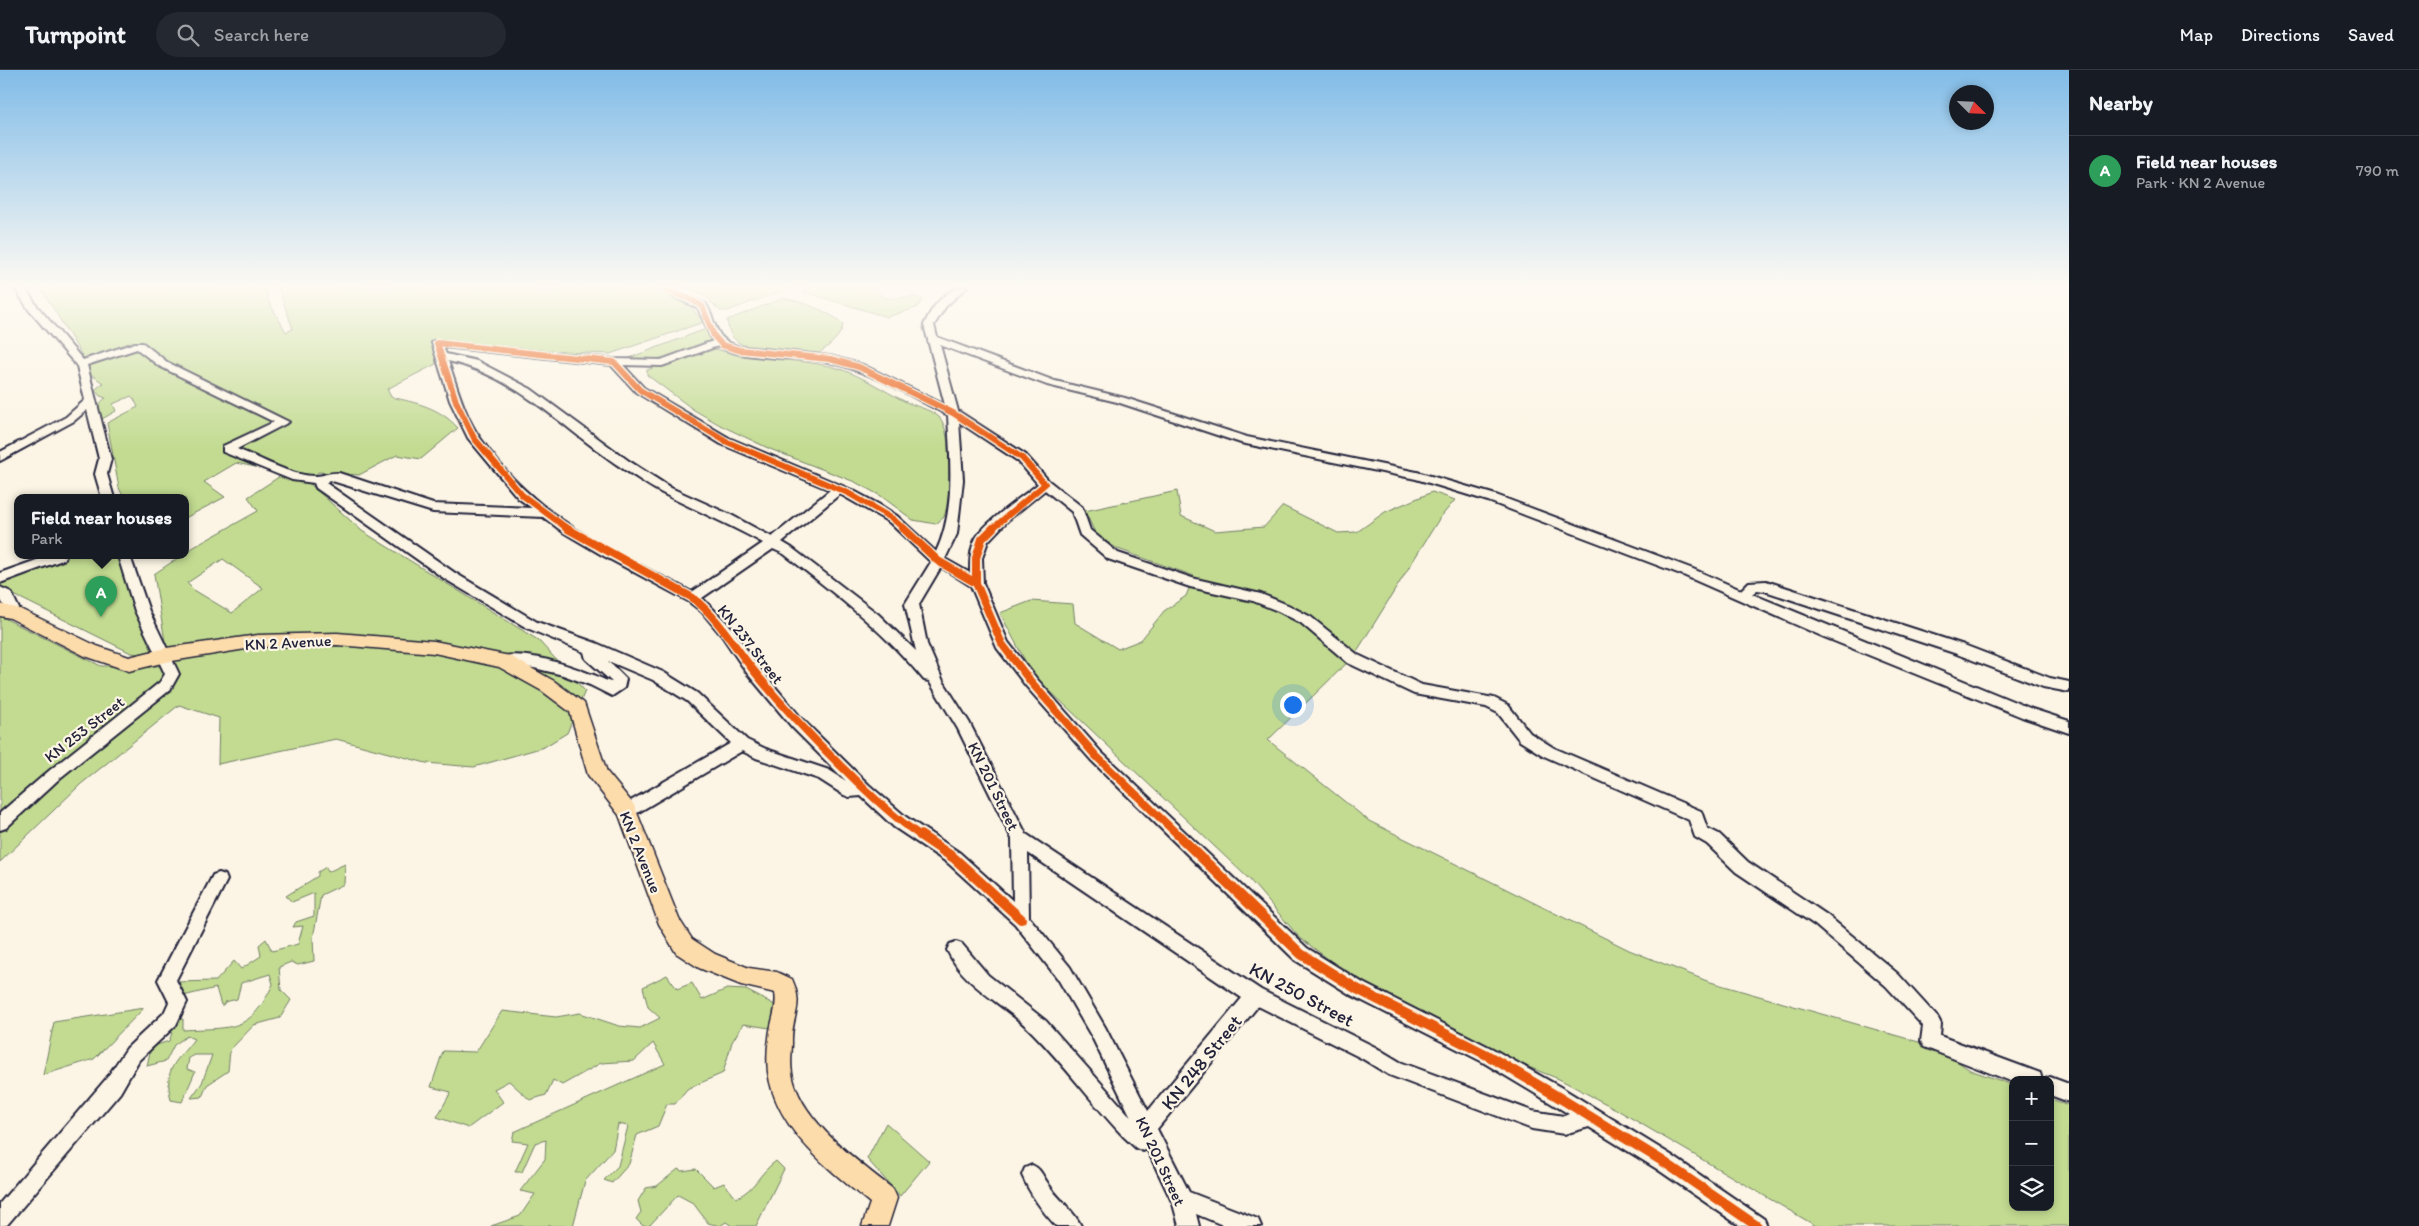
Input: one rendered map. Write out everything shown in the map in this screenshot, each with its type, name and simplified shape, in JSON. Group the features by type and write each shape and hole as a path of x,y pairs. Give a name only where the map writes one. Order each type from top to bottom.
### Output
{"main road":[{"name":"KN 2 Avenue","path":"7,611 60,637 129,664 166,655 258,641 337,639 434,647 504,661 548,686 578,708 598,776 627,811 670,924 684,946 707,961 749,978 777,982 784,986 788,995 780,1037 780,1073 788,1098 804,1125 832,1155 884,1198 875,1226"}],"street":[{"path":"61,341 80,364 91,400 105,459 102,474 107,494"},
{"name":"KN 201 Street","path":"932,341 953,413 957,480 951,534 938,561 912,604 920,644 937,683 968,734 1020,839 1022,919 1064,973 1099,1033 1145,1134 1182,1199 1189,1226"},
{"path":"939,341 1051,383 1121,400 1175,420 1245,440 1417,476 1492,498 1593,534 2027,713 2069,727"},
{"path":"440,350 614,362 662,363 719,342 722,345 739,350 830,359 859,367 953,413 1022,458 1045,484 1078,510 1084,532 1114,556 1190,582 1256,597 1282,608 1306,620 1353,660 1419,690 1489,702 1503,709 1525,737 1548,752 1696,816 1701,832 1713,839 1742,867 1803,907 1892,980 1932,1024 1930,1041 2022,1076"},
{"path":"80,364 139,345 163,364 283,422 227,449 296,477 319,480 328,476 339,476 409,502 433,508 545,513"},
{"path":"440,350 473,363 527,391 625,464 667,491 774,542 873,617 904,646 937,683"},
{"name":"KN 237 Street","path":"440,350 444,371 474,438 522,495 545,513 606,552 693,598 706,609 727,632 752,669 797,724 900,822 954,858 1022,919"},
{"path":"614,362 640,390 725,441 876,508 893,519 938,561 953,568 976,584"},
{"path":"0,457 70,419 91,400"},
{"path":"319,480 320,484 450,576 532,625 591,647 658,676 692,697 742,744 761,754 824,774 850,791 864,789"},
{"path":"1045,484 1003,518 982,539 976,558 976,584 1002,644 1031,682 1096,756 1301,954 1356,989 1487,1056 1591,1117 1664,1162 1757,1226"},
{"path":"693,598 774,542 838,490"},
{"path":"0,578 52,559"},
{"path":"125,559 138,602 150,629 166,655"},
{"path":"1742,596 1754,586 1766,586 1959,649 2048,683 2069,687"},
{"path":"0,592 6,596 7,611"},
{"path":"504,661 534,663 565,670 594,681 612,691 619,684 619,679 595,659 592,655 591,647"},
{"name":"KN 253 Street","path":"0,823 55,774 165,686 172,674 166,655"},
{"path":"627,811 742,744"},
{"name":"KN 250 Street","path":"1020,839 1255,996 1369,1053 1396,1069 1532,1120 1564,1125 1591,1117"},
{"path":"0,1218 113,1086 133,1054 175,1013 178,1002 167,980 219,880"},
{"path":"956,950 970,970 985,985 1017,1006 1040,1026 1123,1122 1145,1134"},
{"name":"KN 248 Street","path":"1145,1134 1255,996"},
{"path":"2054,1087 2069,1093"},
{"path":"1032,1175 1040,1192 1057,1214 1070,1226"},
{"path":"1182,1199 1251,1226"}],"green space":[{"path":"73,341 433,341 430,342 436,353 436,364 387,389 391,397 427,407 443,415 458,428 421,459 397,455 359,475 318,472 309,483 362,531 538,640 585,691 567,733 544,747 474,767 426,763 336,739 218,764 219,718 179,705 81,784 0,862 0,616 101,666 169,666 154,574 176,559 189,559 189,550 258,511 248,497 285,473 236,463 204,482 225,497 189,516 189,494 122,494 119,488 107,423 138,407 131,396 113,404 116,411 102,419 99,410 101,402 106,398 100,396 95,390 103,383 89,373 83,357","holes":["223,559 263,588 232,613 194,590 187,583"]},
{"path":"455,341 648,341 610,354 540,351"},
{"path":"674,341 710,341 671,356 651,359 629,358"},
{"path":"737,341 833,341 819,353 739,343"},
{"path":"711,348 754,358 830,366 851,373 904,401 935,414 944,424 949,450 948,496 944,517 936,524 913,520 881,496 855,482 770,449 720,425 694,410 647,375 647,370"},
{"path":"1177,491 1181,516 1215,531 1264,527 1283,506 1338,533 1357,532 1385,512 1432,492 1455,500 1439,519 1354,656 1268,740 1369,821 1629,950 1707,981 1936,1047 1970,1070 2009,1084 2009,1211 2054,1211 2054,1100 2069,1105 2069,1226 1816,1226 1614,1108 1559,1079 1483,1049 1344,971 1299,937 1249,879 1032,674 1000,613 1031,601 1073,604 1075,623 1118,649 1141,640 1164,611 1186,596 1194,576 1118,549 1096,535 1085,511"},
{"path":"57,559 120,559 153,646 151,655 131,653 0,588 0,581"},
{"path":"345,864 344,884 321,895 313,938 314,961 298,965 291,962 279,967 281,990 291,1000 280,1018 254,1025 230,1050 228,1071 207,1085 202,1097 191,1098 202,1083 212,1055 195,1055 189,1058 187,1069 195,1072 182,1102 171,1100 169,1089 170,1072 194,1039 187,1036 174,1045 166,1061 147,1066 151,1047 169,1041 172,1033 167,1029 174,1020 183,1019 183,1030 214,1029 237,1025 247,1020 256,1012 273,984 270,974 241,983 237,999 221,1005 216,988 171,999 175,982 216,981 234,961 241,969 261,956 259,945 266,939 272,951 298,944 303,926 293,927 296,922 314,916 314,893 292,902 286,896 318,876 318,872 326,867 328,872"},
{"path":"667,975 677,989 692,983 702,1000 727,989 746,990 779,1007 770,1028 743,1024 732,1042 723,1073 687,1089 675,1104 667,1104 658,1126 637,1135 629,1164 612,1183 604,1180 618,1166 628,1126 618,1124 613,1150 585,1181 573,1226 491,1226 520,1216 535,1194 520,1191 545,1159 546,1140 535,1143 522,1172 515,1172 528,1143 512,1141 514,1132 665,1064 653,1043 634,1061 601,1063 562,1085 553,1080 546,1095 530,1100 509,1081 494,1089 503,1102 468,1128 437,1117 451,1092 431,1087 443,1051 476,1052 502,1011 556,1017 580,1013 619,1026 640,1028 660,1018 648,1007 643,987"},
{"path":"144,1008 94,1059 43,1075 54,1022"},
{"path":"886,1123 929,1161 900,1196 867,1159"},
{"path":"776,1161 784,1169 756,1226 732,1226 726,1222 720,1226 708,1223 693,1203 678,1195 649,1226 643,1226 636,1219 641,1212 638,1201 646,1188 657,1186 678,1169 682,1171 696,1169 714,1187 724,1183 736,1198 753,1186"}],"cycle path":[{"path":"718,341 722,345 739,350 830,359 859,367 953,413 1022,458 1045,484 1003,518 982,539 976,558 976,583 1002,644 1031,682 1096,756 1301,954 1357,989 1487,1055 1555,1095 1664,1162 1757,1226"},
{"path":"976,583 938,561 893,519 876,508 848,493 725,441 640,390 614,362 437,343 456,401 474,438 522,495 567,529 693,598 707,609 727,632 752,669 797,723 900,822 954,858 1021,919"}],"place":[{"name":"Field near houses","path":"101,617"}]}
